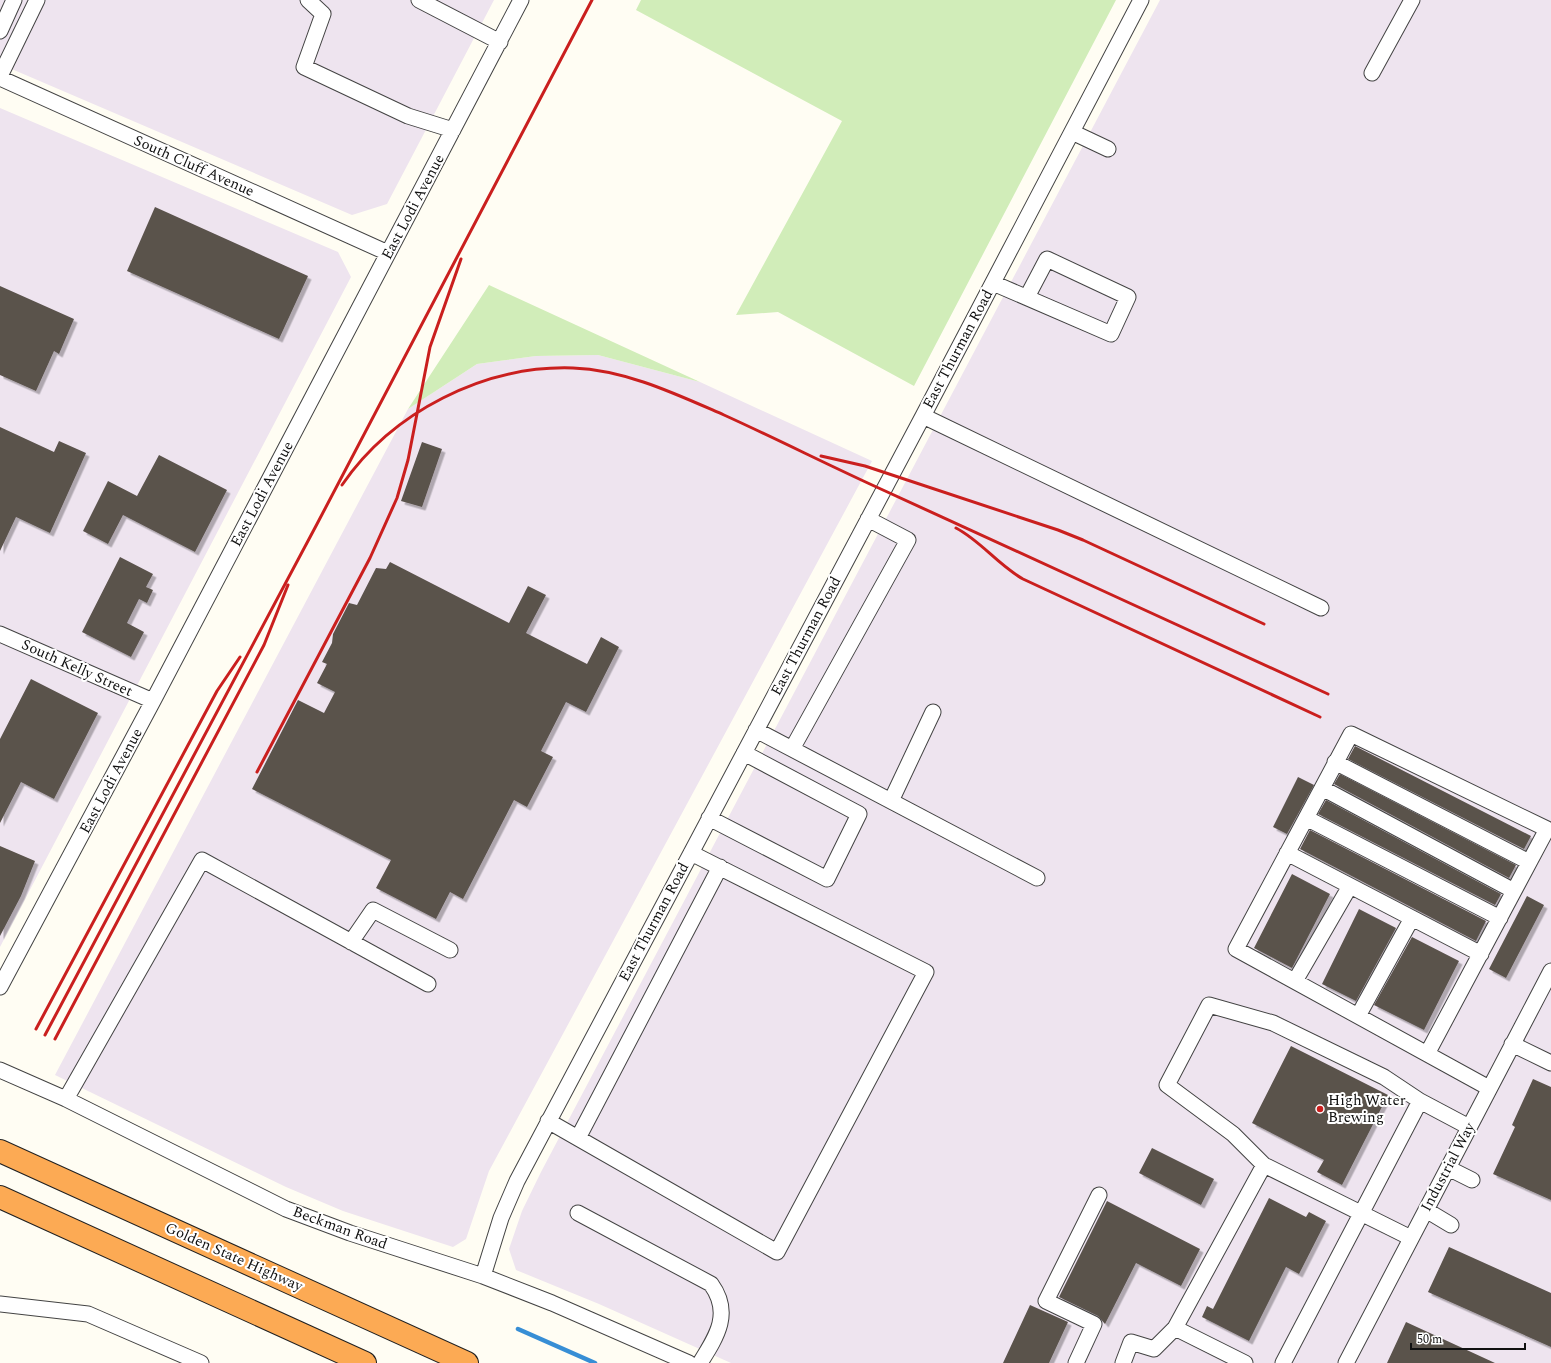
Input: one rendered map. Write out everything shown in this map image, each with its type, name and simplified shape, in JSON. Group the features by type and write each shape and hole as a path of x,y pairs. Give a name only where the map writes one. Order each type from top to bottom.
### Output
{"highway":[{"name":"Golden State Highway","path":"0,1151 467,1363"},
{"path":"0,1197 365,1363"}],"street":[{"path":"0,31 14,0"},
{"path":"0,77 37,0"},
{"path":"308,0 323,14 304,67 408,116 453,130"},
{"path":"419,0 500,42"},
{"name":"East Lodi Avenue","path":"0,987 153,701 521,0"},
{"name":"East Thurman Road","path":"483,1276 504,1212 517,1181 923,416 1141,0"},
{"path":"1372,73 1412,0"},
{"name":"South Cluff Avenue","path":"0,77 388,253"},
{"path":"1072,132 1108,149"},
{"path":"993,282 1027,297 1111,334 1128,297 1046,259 1027,297"},
{"path":"923,416 1322,608"},
{"path":"792,749 908,540 868,519"},
{"name":"South Kelly Street","path":"0,634 153,701"},
{"path":"891,801 933,712"},
{"path":"756,730 1036,878"},
{"path":"1427,1054 1547,829 1350,734 1236,949 1295,981 1358,1016 1427,1054 1489,1088"},
{"path":"709,818 826,879 859,814 744,753"},
{"path":"1336,762 1529,862"},
{"path":"1322,788 1514,891"},
{"path":"1306,818 1500,918"},
{"path":"548,1121 777,1252 926,972 691,853"},
{"path":"1287,854 1480,954"},
{"path":"66,1099 202,860 428,984"},
{"path":"578,1138 720,868"},
{"path":"1295,981 1350,886"},
{"path":"351,942 373,910 450,950"},
{"path":"1358,1016 1412,918"},
{"name":"Industrial Way","path":"1346,1363 1551,971"},
{"path":"1411,1238 1362,1212 1264,1165 1233,1134 1167,1085 1209,1005 1273,1023 1384,1077 1420,1101 1469,1127"},
{"path":"1512,1044 1551,1063"},
{"name":"Beckman Road","path":"0,1070 66,1099 286,1209 350,1233 483,1276 580,1314 689,1363"},
{"path":"1283,1363 1420,1101"},
{"path":"1122,1363 1131,1342 1154,1349 1175,1328 1264,1165"},
{"path":"1448,1168 1472,1180"},
{"path":"1076,1363 1094,1324 1046,1301 1098,1195"},
{"path":"1426,1210 1451,1225"},
{"path":"578,1213 711,1284 718,1294 722,1304 721,1328 700,1363"},
{"path":"0,1304 88,1314 201,1363"},
{"path":"1175,1328 1245,1363"}],"shaded area":[{"path":"0,0 494,0 387,204 352,215 0,64"},
{"path":"1160,0 1551,0 1551,1363 731,1363 599,1304 516,1270 509,1249 522,1211 541,1172"},
{"path":"0,108 338,252 351,277 0,947"},
{"path":"598,355 700,382 872,461 489,1171 466,1239 453,1247 343,1211 286,1187 55,1075 408,409 477,364 536,356"}],"green space":[{"path":"641,0 1116,0 914,386 778,312 736,315 842,121 636,10"},
{"path":"489,285 700,382 598,355 536,356 477,364 408,409"}],"building":[{"path":"155,207 308,276 279,339 127,271"},
{"path":"0,286 74,319 59,354 54,351 36,391 0,375"},
{"path":"0,427 54,452 59,441 86,453 50,533 16,517 0,551"},
{"path":"422,442 442,449 422,507 401,501"},
{"path":"159,455 227,490 195,552 123,515 108,544 83,531 108,481 137,496"},
{"path":"120,557 153,574 146,587 153,590 147,603 139,599 127,623 144,632 131,657 82,632"},
{"path":"390,562 509,623 528,586 546,595 526,633 587,664 601,637 619,647 586,712 566,702 541,751 553,757 527,807 514,800 463,899 450,892 436,919 376,888 391,860 252,789 298,700 324,713 335,692 317,683 327,664 322,662 332,643 333,634 349,603 357,605 376,568 386,569"},
{"path":"31,679 98,713 54,799 21,782 0,823 0,739"},
{"path":"1355,746 1531,836 1524,849 1348,759"},
{"path":"1340,774 1516,865 1509,878 1334,784"},
{"path":"1298,777 1314,785 1287,834 1273,827"},
{"path":"1326,800 1501,894 1495,905 1318,814"},
{"path":"1310,830 1486,921 1476,941 1300,849"},
{"path":"0,846 35,861 21,896 0,936"},
{"path":"1292,874 1330,894 1292,968 1254,948"},
{"path":"1527,896 1544,905 1506,978 1489,969"},
{"path":"1359,909 1396,928 1356,1001 1322,984"},
{"path":"1412,937 1459,961 1424,1030 1374,1005"},
{"name":"High Water Brewing","path":"1291,1046 1388,1095 1342,1185 1317,1172 1324,1160 1252,1123"},
{"path":"1533,1079 1551,1087 1551,1200 1493,1174 1515,1127 1512,1125"},
{"path":"1152,1148 1214,1179 1201,1205 1139,1173"},
{"path":"1269,1198 1306,1217 1309,1212 1326,1221 1299,1274 1286,1267 1249,1341 1202,1317 1207,1306 1213,1309"},
{"path":"1107,1201 1200,1249 1181,1286 1136,1263 1105,1324 1098,1316 1059,1297"},
{"path":"1449,1247 1551,1293 1551,1347 1428,1292"},
{"path":"1030,1305 1068,1322 1049,1363 1003,1363"},
{"path":"1406,1322 1495,1363 1387,1363"}],"waterway":[{"path":"518,1329 595,1363"}],"railway":[{"path":"45,1035 317,524 592,0"},
{"path":"257,772 370,558 397,498 408,460 430,347 461,259"},
{"path":"342,485 363,459 387,436 414,415 443,398 474,384 506,375 540,369 573,368 612,373 669,391 724,415 863,481 1328,694"},
{"path":"821,456 865,466 1058,530 1083,540 1264,624"},
{"path":"956,528 974,539 1006,567 1023,579 1320,717"},
{"path":"55,1039 264,645 288,585"},
{"path":"36,1029 217,691 240,657"}],"place":[{"name":"High Water Brewing","path":"1320,1109"}]}
